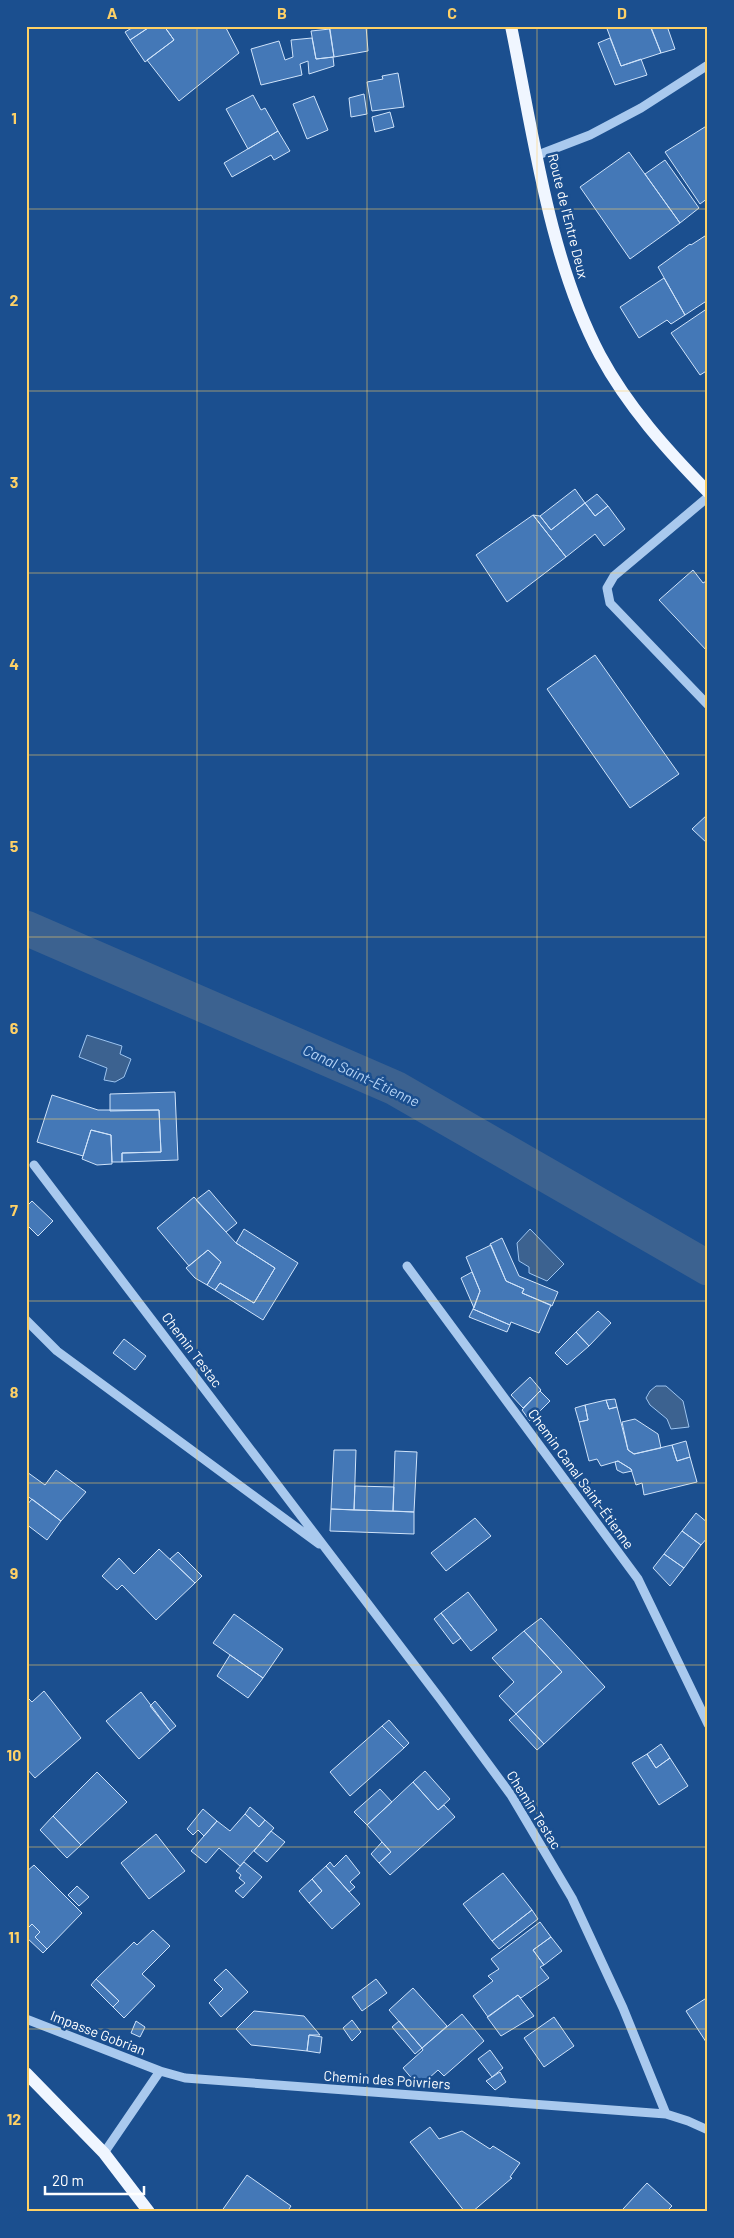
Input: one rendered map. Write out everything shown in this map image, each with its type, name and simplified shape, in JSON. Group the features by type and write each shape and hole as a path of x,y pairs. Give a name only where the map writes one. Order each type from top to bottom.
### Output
{"main road":[{"name":"Route de l'Entre Deux","path":"511,26 567,280 600,355 633,407 670,453 708,492"},
{"path":"26,2073 104,2152 149,2212"}],"street":[{"path":"538,155 590,135 641,108 708,66"},
{"path":"708,497 614,576 607,588 610,603 708,705"},
{"name":"Chemin Testac","path":"34,1165 441,1700 521,1812 572,1898 623,2008 666,2114"},
{"name":"Chemin Canal Saint-Étienne","path":"407,1266 638,1579 708,1724"},
{"name":"Chemin Testac","path":"26,1320 57,1351 328,1551"},
{"name":"Impasse Gobrian","path":"26,2019 160,2072"},
{"path":"104,2152 160,2072"},
{"name":"Chemin des Poivriers","path":"160,2072 185,2078 666,2114 708,2130"}],"water":[{"path":"87,1035 122,1046 120,1054 131,1059 124,1077 115,1082 104,1080 107,1068 79,1057"},
{"path":"530,1229 564,1264 547,1281 529,1273 529,1267 519,1261 517,1243"},
{"path":"656,1386 666,1386 683,1401 689,1427 671,1429 667,1419 650,1405 646,1398"}],"building":[{"path":"135,26 151,26 130,40 125,32"},
{"path":"151,26 164,26 174,40 145,62 130,40"},
{"path":"164,26 225,26 239,53 179,101 147,60 174,40"},
{"path":"329,26 366,26 368,51 334,57"},
{"path":"606,26 650,26 661,53 621,66"},
{"path":"667,26 675,49 661,53 651,27"},
{"path":"330,29 334,57 316,59 311,31"},
{"path":"312,38 316,59 333,57 334,66 309,74 308,61 300,64 302,75 261,85 251,49 279,41 285,60 293,57 291,40"},
{"path":"610,38 621,66 641,59 647,75 615,85 598,43"},
{"path":"398,73 404,107 372,111 367,82 383,79 382,76"},
{"path":"364,94 367,114 351,117 349,98"},
{"path":"253,95 261,110 265,108 278,131 248,149 226,109"},
{"path":"314,96 328,130 307,139 293,104"},
{"path":"390,112 394,127 375,132 372,117"},
{"path":"708,125 708,198 700,204 665,152"},
{"path":"278,131 290,151 274,160 271,155 232,177 224,163"},
{"path":"629,152 680,223 630,259 580,187"},
{"path":"665,160 699,208 680,223 645,174"},
{"path":"708,234 708,300 685,315 658,267 690,244"},
{"path":"664,278 685,315 671,324 667,320 639,338 620,307"},
{"path":"708,308 708,370 700,375 671,333"},
{"path":"575,489 585,503 551,530 540,516"},
{"path":"597,494 608,506 595,516 585,503"},
{"path":"585,503 595,516 608,506 625,529 604,546 595,534 566,557 533,515 540,516 551,530"},
{"path":"533,515 566,557 507,602 476,555"},
{"path":"693,570 703,583 708,580 708,652 659,600"},
{"path":"595,655 679,774 630,808 547,689"},
{"path":"708,814 708,844 692,829"},
{"path":"175,1092 178,1160 122,1162 122,1153 161,1152 159,1110 110,1111 110,1094"},
{"path":"52,1095 98,1110 159,1110 161,1152 122,1153 122,1162 112,1162 111,1135 91,1130 83,1156 37,1142"},
{"path":"91,1130 111,1135 112,1164 97,1165 82,1159"},
{"path":"209,1190 237,1223 226,1232 196,1200"},
{"path":"194,1197 236,1243 275,1268 254,1303 220,1283 215,1290 207,1285 221,1262 208,1250 189,1266 157,1228"},
{"path":"32,1201 53,1221 38,1236 26,1224 26,1207"},
{"path":"244,1229 298,1263 263,1320 215,1290 220,1283 254,1303 275,1268 236,1243"},
{"path":"502,1238 519,1276 558,1292 552,1306 522,1293 524,1289 506,1281 490,1244"},
{"path":"491,1245 506,1281 524,1289 522,1293 551,1305 539,1333 511,1322 510,1325 473,1309 480,1291 466,1257"},
{"path":"208,1250 221,1262 207,1285 195,1278 186,1268"},
{"path":"472,1272 480,1291 474,1308 461,1278"},
{"path":"473,1309 510,1325 507,1332 469,1317"},
{"path":"598,1311 611,1323 589,1346 576,1332"},
{"path":"576,1332 589,1346 567,1365 555,1353"},
{"path":"124,1339 146,1356 135,1370 113,1353"},
{"path":"530,1377 541,1390 523,1408 511,1395"},
{"path":"540,1391 550,1401 530,1421 522,1410"},
{"path":"615,1399 617,1407 609,1409 606,1400"},
{"path":"606,1400 609,1409 617,1407 628,1450 634,1454 672,1445 677,1461 690,1457 697,1482 644,1495 642,1483 636,1485 631,1469 618,1461 601,1466 597,1459 589,1461 579,1422 588,1420 585,1405"},
{"path":"585,1405 588,1420 579,1422 575,1408"},
{"path":"635,1419 658,1434 661,1448 634,1454 628,1450 622,1422"},
{"path":"686,1441 690,1457 677,1461 672,1445"},
{"path":"334,1450 356,1450 354,1510 331,1509"},
{"path":"395,1451 417,1452 414,1512 393,1511"},
{"path":"618,1461 632,1471 623,1473 617,1470 615,1462"},
{"path":"56,1470 86,1492 61,1521 26,1495 27,1472 45,1485"},
{"path":"355,1486 394,1487 393,1511 354,1510"},
{"path":"32,1499 61,1521 47,1540 26,1524 26,1506"},
{"path":"331,1509 414,1512 414,1534 330,1531"},
{"path":"696,1513 708,1523 708,1537 701,1545 682,1531"},
{"path":"475,1518 491,1536 446,1571 431,1553"},
{"path":"682,1531 701,1545 684,1568 664,1554"},
{"path":"159,1549 195,1583 156,1620 122,1585 117,1590 102,1576 119,1558 134,1574"},
{"path":"178,1552 202,1576 195,1583 170,1559"},
{"path":"664,1554 684,1568 670,1586 653,1568"},
{"path":"468,1592 497,1630 471,1651 441,1613"},
{"path":"441,1613 461,1638 453,1644 434,1619"},
{"path":"234,1614 283,1649 263,1678 213,1643"},
{"path":"541,1618 605,1687 544,1744 516,1714 562,1672 524,1631"},
{"path":"524,1631 562,1672 516,1714 499,1696 514,1682 492,1658"},
{"path":"230,1655 263,1678 248,1698 217,1676"},
{"path":"44,1691 81,1738 35,1778 26,1768 26,1696 32,1702"},
{"path":"141,1692 170,1731 139,1759 106,1721"},
{"path":"155,1701 176,1726 170,1731 150,1706"},
{"path":"516,1714 544,1744 537,1750 509,1720"},
{"path":"389,1720 409,1743 404,1748 382,1726"},
{"path":"382,1726 404,1748 350,1796 330,1772"},
{"path":"661,1744 670,1758 656,1768 647,1754"},
{"path":"647,1754 656,1768 670,1758 688,1786 659,1805 632,1763"},
{"path":"425,1771 450,1799 438,1810 413,1782"},
{"path":"97,1772 127,1802 81,1845 53,1816"},
{"path":"413,1782 438,1810 444,1805 455,1817 390,1875 379,1863 391,1852 367,1825"},
{"path":"380,1789 392,1802 367,1825 354,1812"},
{"path":"250,1807 265,1820 259,1827 245,1814"},
{"path":"203,1809 217,1821 204,1836 198,1830 193,1835 187,1829"},
{"path":"245,1814 259,1827 265,1820 274,1828 240,1866 219,1848 206,1863 191,1851 217,1821 230,1831"},
{"path":"53,1816 81,1845 67,1858 40,1830"},
{"path":"271,1831 285,1842 267,1862 254,1851"},
{"path":"156,1834 185,1871 149,1899 121,1863"},
{"path":"382,1842 391,1852 379,1863 371,1854"},
{"path":"346,1855 360,1873 350,1882 355,1887 349,1892 326,1866 330,1862 334,1867"},
{"path":"244,1862 262,1877 243,1898 235,1891 245,1883 239,1878 241,1875 236,1871"},
{"path":"34,1865 82,1913 47,1949 35,1937 40,1932 32,1924 26,1930 26,1872"},
{"path":"326,1866 360,1904 332,1929 309,1903 322,1891 312,1879"},
{"path":"503,1873 532,1910 492,1941 463,1904"},
{"path":"312,1879 322,1891 309,1903 299,1891"},
{"path":"77,1886 89,1897 79,1906 68,1895"},
{"path":"532,1910 538,1919 499,1949 492,1941"},
{"path":"540,1922 551,1937 533,1950 544,1965 540,1967 549,1978 521,1998 518,1995 488,2017 473,1996 493,1981 488,1976 499,1969 491,1959"},
{"path":"32,1924 40,1932 35,1937 47,1949 43,1953 26,1937 26,1930"},
{"path":"153,1930 170,1946 142,1974 155,1986 124,2018 113,2007 119,2001 96,1979 134,1942 137,1945"},
{"path":"551,1937 562,1951 544,1965 533,1950"},
{"path":"226,1969 248,1992 221,2017 209,2003 223,1989 214,1980"},
{"path":"96,1979 119,2001 113,2007 91,1985"},
{"path":"376,1979 387,1993 362,2011 352,1997"},
{"path":"413,1988 447,2026 422,2048 389,2010"},
{"path":"518,1995 534,2016 501,2036 487,2017"},
{"path":"708,1997 708,2045 686,2011"},
{"path":"254,2011 304,2016 320,2035 309,2035 307,2051 251,2045 236,2029"},
{"path":"462,2014 484,2041 444,2076 438,2070 419,2087 403,2068 423,2050 422,2048"},
{"path":"554,2017 574,2046 544,2067 524,2038"},
{"path":"352,2020 361,2032 352,2041 343,2028"},
{"path":"136,2021 145,2027 140,2037 131,2033"},
{"path":"399,2021 422,2048 415,2054 392,2027"},
{"path":"309,2035 322,2037 320,2053 307,2051"},
{"path":"490,2050 503,2068 492,2077 478,2059"},
{"path":"500,2072 506,2082 495,2090 486,2081"},
{"path":"430,2127 439,2139 462,2131 490,2149 493,2146 520,2163 510,2177 512,2178 472,2212 465,2212 410,2142"},
{"path":"247,2175 291,2206 287,2212 221,2212"},
{"path":"647,2183 672,2206 666,2212 626,2212 623,2209"}],"waterway":[{"name":"Canal Saint-Étienne","path":"26,928 395,1088 708,1268"}]}
